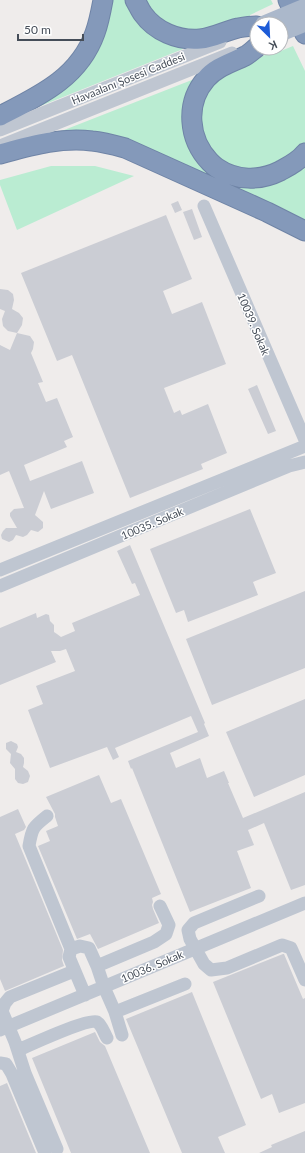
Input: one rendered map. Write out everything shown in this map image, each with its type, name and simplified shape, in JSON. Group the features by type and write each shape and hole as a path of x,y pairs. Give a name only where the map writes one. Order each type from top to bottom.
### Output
{"highway":[{"path":"0,116 42,94 59,83 76,66 88,49 95,34 103,0"},
{"path":"135,0 142,13 149,21 160,30 171,36 186,39 200,39 219,35 238,28 249,27"},
{"path":"288,0 305,34"},
{"path":"249,54 218,68 206,79 197,92 193,103 191,117 192,130 203,155 216,168 230,175 242,178 255,178 266,177 290,166 305,153"},
{"path":"0,154 46,142 64,140 91,140 125,148 267,212 305,231"}],"main road":[{"path":"283,16 305,7"},
{"path":"289,30 305,23"}],"street":[{"name":"Havaalanı Şosesi Caddesi","path":"0,130 249,29"},
{"name":"Havaalanı Şosesi Caddesi","path":"0,146 249,46"},
{"name":"10039. Sokak","path":"204,206 305,440"},
{"name":"10035. Sokak","path":"0,570 305,446"},
{"name":"10035. Sokak","path":"0,586 289,466 305,462"},
{"path":"47,816 35,826 31,836 30,846 71,948 69,957 85,995"},
{"path":"259,896 194,923 188,930 190,940 204,964 211,970 227,968 282,945 291,948 305,980"},
{"name":"10036. Sokak","path":"4,1028 305,903"},
{"path":"98,966 154,942 166,934 169,925 160,906"},
{"path":"71,948 80,946 89,948 98,966 104,987 115,1012 122,1035"},
{"path":"51,1151 24,1073 18,1050 4,1028 2,1011 4,1003 10,997 74,971"},
{"path":"115,1012 185,984"},
{"path":"18,1050 92,1021 98,1023 107,1038"},
{"path":"0,1063 6,1064 12,1074 51,1151"}],"green space":[{"path":"110,0 129,0 188,47 33,109 54,94"},
{"path":"143,0 271,0 273,4 250,16 205,33 162,25"},
{"path":"293,46 305,71 305,143 298,151 258,171 234,168 214,156 199,126 205,92 228,70 263,56 289,56 289,48"},
{"path":"202,76 188,105 223,178 305,162 305,224 59,132"},
{"path":"51,166 95,166 134,176 17,230 0,185 0,180"}],"building":[{"path":"178,201 182,210 175,213 171,204"},
{"path":"192,209 202,237 194,240 183,212"},
{"path":"166,215 192,279 163,291 172,314 202,302 226,364 164,388 174,413 180,410 182,415 208,404 227,453 201,464 203,469 130,498 72,355 57,361 21,273"},
{"path":"0,289 8,290 13,294 14,300 12,309 19,313 23,318 22,325 17,333 8,331 3,326 2,319 5,311 0,309"},
{"path":"17,333 30,336 34,342 31,353 43,382 38,383 46,402 57,398 73,437 64,441 67,447 24,465 30,481 82,461 94,493 51,509 44,491 35,515 43,522 43,528 38,532 31,530 23,537 16,535 13,540 9,542 2,539 1,535 6,528 17,528 10,516 10,513 14,509 24,508 9,471 0,475 0,345 10,350"},
{"path":"257,385 276,431 268,434 248,389"},
{"path":"250,509 276,573 253,582 258,595 188,622 184,610 176,613 150,549"},
{"path":"130,545 205,723 204,724 209,736 170,753 176,768 200,758 207,778 224,771 243,818 305,792 305,885 291,890 264,823 248,830 254,845 237,851 251,888 190,912 128,761 198,732 191,716 115,748 119,757 113,760 107,747 50,768 28,710 43,704 36,686 75,671 66,649 51,651 56,662 0,685 0,628 36,613 37,618 46,614 49,615 50,621 54,625 54,632 61,637 75,631 72,623 140,595 135,583 132,584 117,551"},
{"path":"305,591 305,668 212,705 186,639"},
{"path":"305,699 305,775 254,797 226,732"},
{"path":"11,741 17,744 18,747 16,752 21,754 24,758 23,767 28,771 30,776 28,782 23,784 18,783 15,779 15,769 10,763 11,754 6,749 6,743"},
{"path":"99,775 111,803 121,799 161,894 152,898 153,909 159,923 98,949 90,934 77,939 38,846 50,841 46,831 58,826 55,814 46,797"},
{"path":"18,809 26,827 24,830 15,834 63,950 62,960 64,966 5,991 0,979 0,817"},
{"path":"283,954 303,999 305,998 305,1103 279,1113 272,1094 261,1099 213,982"},
{"path":"192,992 246,1125 218,1137 225,1153 182,1153 126,1019"},
{"path":"95,1032 100,1042 105,1046 150,1153 71,1153 32,1058"},
{"path":"7,1083 36,1153 0,1153 0,1086"},
{"path":"305,1131 305,1153 259,1153 272,1147 271,1145"}]}
